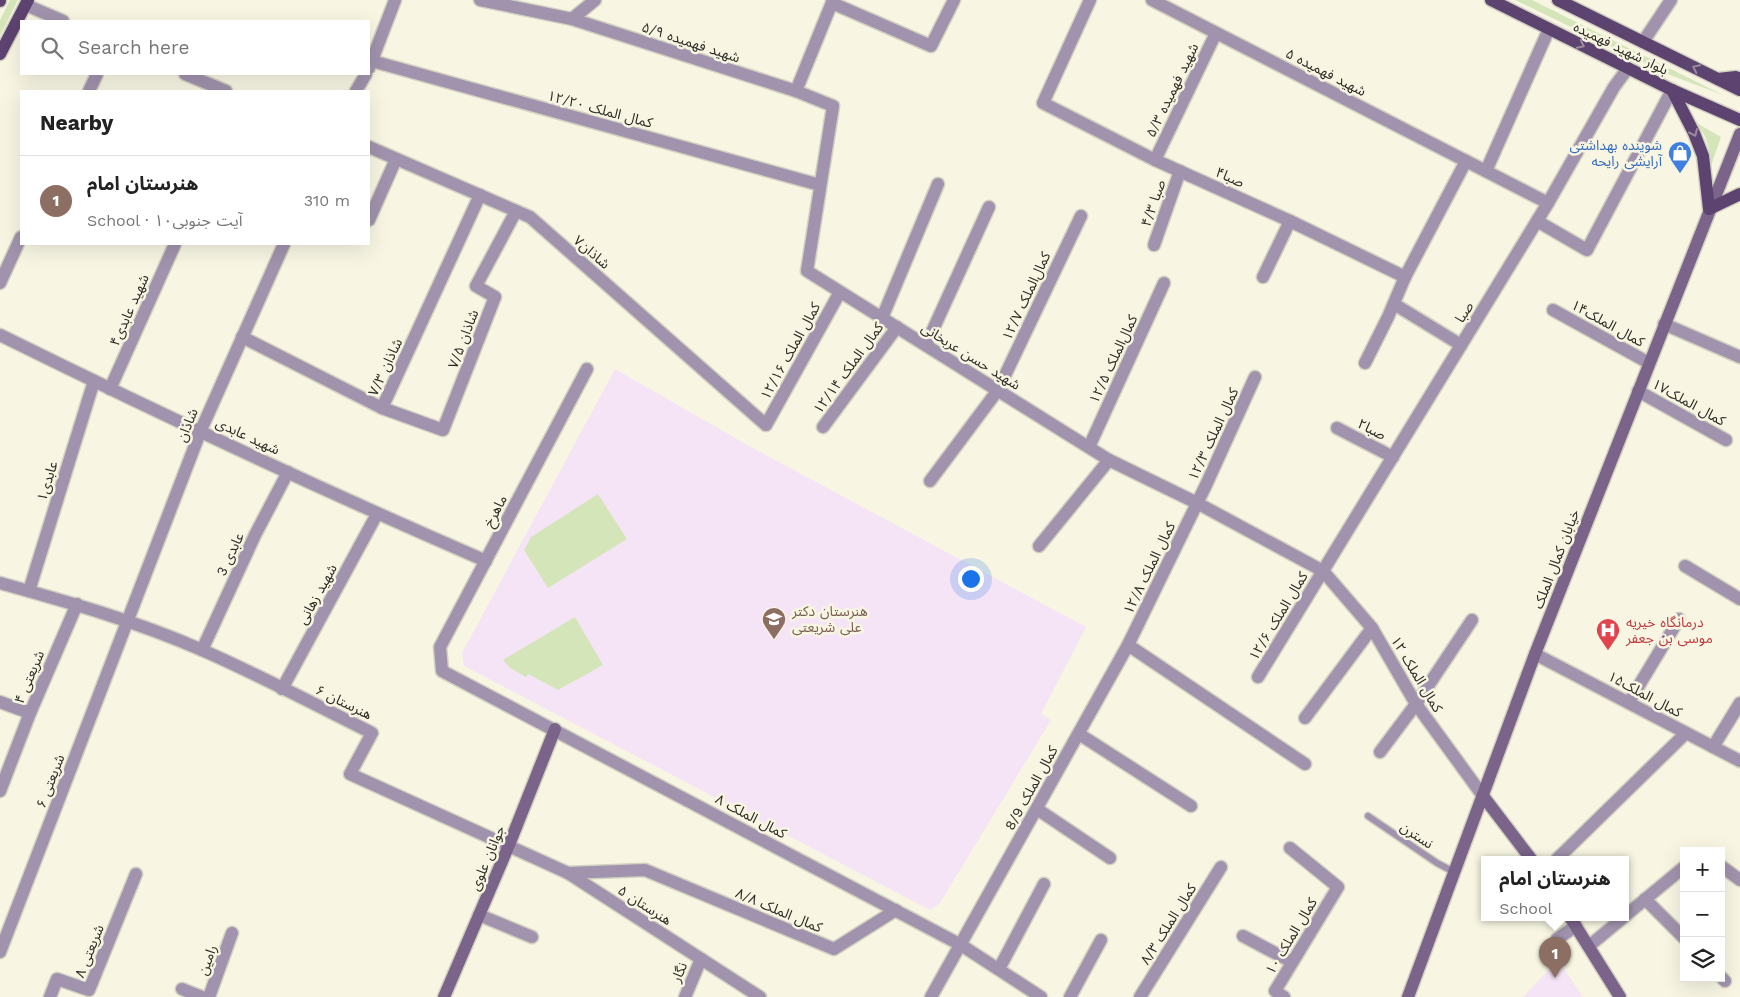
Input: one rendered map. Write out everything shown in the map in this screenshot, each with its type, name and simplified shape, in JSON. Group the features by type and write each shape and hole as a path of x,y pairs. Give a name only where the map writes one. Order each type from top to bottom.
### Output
{"main road":[{"name":"بلوار شهید فهمیده","path":"1491,0 1672,90 1740,120"},
{"name":"بلوار شهید فهمیده","path":"1558,0 1740,90"},
{"path":"0,54 27,2"},
{"path":"1718,79 1740,78"},
{"path":"1672,90 1694,133 1703,156 1709,209 1740,194"},
{"name":"خیابان کمال الملک","path":"1408,997 1535,654 1740,134"},
{"name":"جوانان علوی","path":"444,997 509,845 554,729"},
{"path":"1483,796 1529,856"},
{"path":"1573,921 1620,997"}],"street":[{"path":"371,65 395,0"},
{"name":"شهید فهمیده ۵/۹","path":"480,0 572,19 796,91 834,106 820,185"},
{"path":"572,19 595,0"},
{"path":"796,91 833,1 931,46 954,0"},
{"name":"صبا۴","path":"1090,0 1043,103 1155,160 1290,221 1405,277"},
{"name":"شهید فهمیده ۵","path":"1152,0 1548,203"},
{"path":"1643,42 1671,0"},
{"path":"27,2 61,20"},
{"path":"1486,172 1549,29"},
{"name":"شهید فهمیده ۵/۳","path":"1155,160 1216,33"},
{"name":"کمال الملک ۱۲/۲۰","path":"371,65 820,185"},
{"name":"صبا","path":"1323,571 1538,221 1614,87 1628,68"},
{"path":"89,90 97,75"},
{"path":"187,75 224,90"},
{"path":"357,90 365,75"},
{"path":"1538,221 1587,250 1672,90"},
{"name":"شاذان۷","path":"370,147 530,217 766,425"},
{"path":"370,218 396,159"},
{"path":"1365,363 1405,277 1466,161"},
{"name":"صبا ۴/۳","path":"1154,245 1180,171"},
{"path":"882,318 938,184"},
{"name":"شهید حسن عربخانی","path":"820,185 807,271 1109,460 1197,503 1323,571"},
{"name":"شاذان ۷/۳","path":"242,337 382,408 480,195"},
{"path":"926,345 988,207"},
{"name":"شاذان ۷/۵","path":"382,408 444,430 495,297 476,286 516,211"},
{"name":"کمال‌الملک ۱۲/۷","path":"930,481 998,390 1081,216"},
{"path":"1263,277 1290,221"},
{"path":"0,283 20,239"},
{"name":"شهید عابدی۴","path":"110,389 175,245"},
{"name":"شاذان","path":"128,621 200,430 284,245"},
{"name":"کمال‌الملک ۱۲/۵","path":"1089,447 1164,282"},
{"name":"کمال الملک ۱۲/۱۶","path":"766,425 840,292"},
{"path":"1394,304 1461,345"},
{"name":"کمال الملک۱۴","path":"1553,310 1649,363"},
{"path":"1664,324 1740,357"},
{"name":"کمال الملک ۱۲/۱۴","path":"823,427 897,327"},
{"name":"شهید عابدی","path":"0,335 110,389 377,514 486,561"},
{"name":"ماهرخ","path":"442,671 440,647 587,369"},
{"name":"کمال الملک ۱۲/۳","path":"1197,503 1255,377"},
{"name":"عابدی۱","path":"29,591 94,381"},
{"name":"کمال الملک۱۷","path":"1638,391 1726,440"},
{"name":"صبا۲","path":"1337,428 1393,456"},
{"path":"1039,546 1109,460"},
{"name":"عابدی 3","path":"202,650 255,535 288,472"},
{"name":"کمال الملک ۱۲/۸","path":"1128,646 1197,503"},
{"name":"شهید زهانی","path":"282,689 377,514"},
{"path":"1685,566 1740,599"},
{"name":"کمال الملک ۱۲","path":"1323,571 1372,628 1416,704 1483,796"},
{"name":"کمال الملک ۱۲/۶","path":"1258,677 1323,571"},
{"name":"هنرستان ۶","path":"0,583 77,604 128,621 202,650 372,733 350,774 509,845"},
{"name":"شریعتی ۴","path":"1,788 30,713 77,604"},
{"path":"1629,702 1679,619"},
{"path":"1380,752 1416,704 1472,620"},
{"name":"شریعتی ۶","path":"0,952 128,621"},
{"path":"1305,718 1372,628"},
{"path":"1128,646 1306,764"},
{"name":"کمال الملک 8/9","path":"931,997 1128,646"},
{"name":"کمال الملک۱۵","path":"1535,654 1740,761"},
{"name":"کمال الملک ۸","path":"442,671 961,945 1036,996"},
{"path":"0,702 30,713"},
{"path":"1714,747 1740,703"},
{"path":"1559,856 1686,733"},
{"path":"1079,734 1191,806"},
{"path":"1037,809 1110,858"},
{"name":"هنرستان ۵","path":"509,845 568,873 760,997"},
{"name":"کمال الملک ۱۰","path":"1284,997 1275,991 1338,887 1290,848"},
{"name":"کمال الملک ۸/۳","path":"1140,997 1221,867"},
{"path":"1725,869 1740,880"},
{"name":"کمال الملک ۸/۸","path":"568,873 645,870 834,949 896,910"},
{"path":"1629,912 1680,870"},
{"name":"شریعتی ۸","path":"50,997 57,979 90,990 136,874"},
{"path":"999,970 1044,884"},
{"path":"1645,899 1683,937"},
{"path":"479,915 532,938"},
{"path":"1556,939 1573,921"},
{"path":"1589,946 1618,921"},
{"name":"رامین","path":"210,997 232,934"},
{"path":"1242,936 1292,962"},
{"path":"1070,997 1102,940"},
{"name":"نگار","path":"684,997 701,959"},
{"path":"182,988 202,997"}],"lane":[{"name":"نسترن","path":"1368,816 1437,863 1454,872"}],"shaded area":[{"name":"هنرستان دکتر علی شریعتی","path":"615,369 749,446 1086,627 1041,714 1051,720 940,903 930,910 464,666 462,653"},
{"path":"1558,960 1583,997 1523,997"}],"green space":[{"path":"10,0 18,0 0,36 0,20"},
{"path":"1515,0 1532,0 1723,95 1670,75"},
{"path":"1695,122 1721,137 1711,166 1705,137"},
{"path":"598,494 627,539 548,588 524,550 531,537"},
{"path":"575,617 603,665 558,690 528,674 526,677 510,668 503,660"}],"place":[{"name":"شوینده بهداشتی آرایشی رایحه","path":"1680,174"},
{"name":"هنرستان دکتر علی شریعتی","path":"774,640"},
{"name":"درمانگاه خیریه موسی بن جعفر","path":"1608,651"},
{"name":"هنرستان امام","path":"1555,978"}]}
